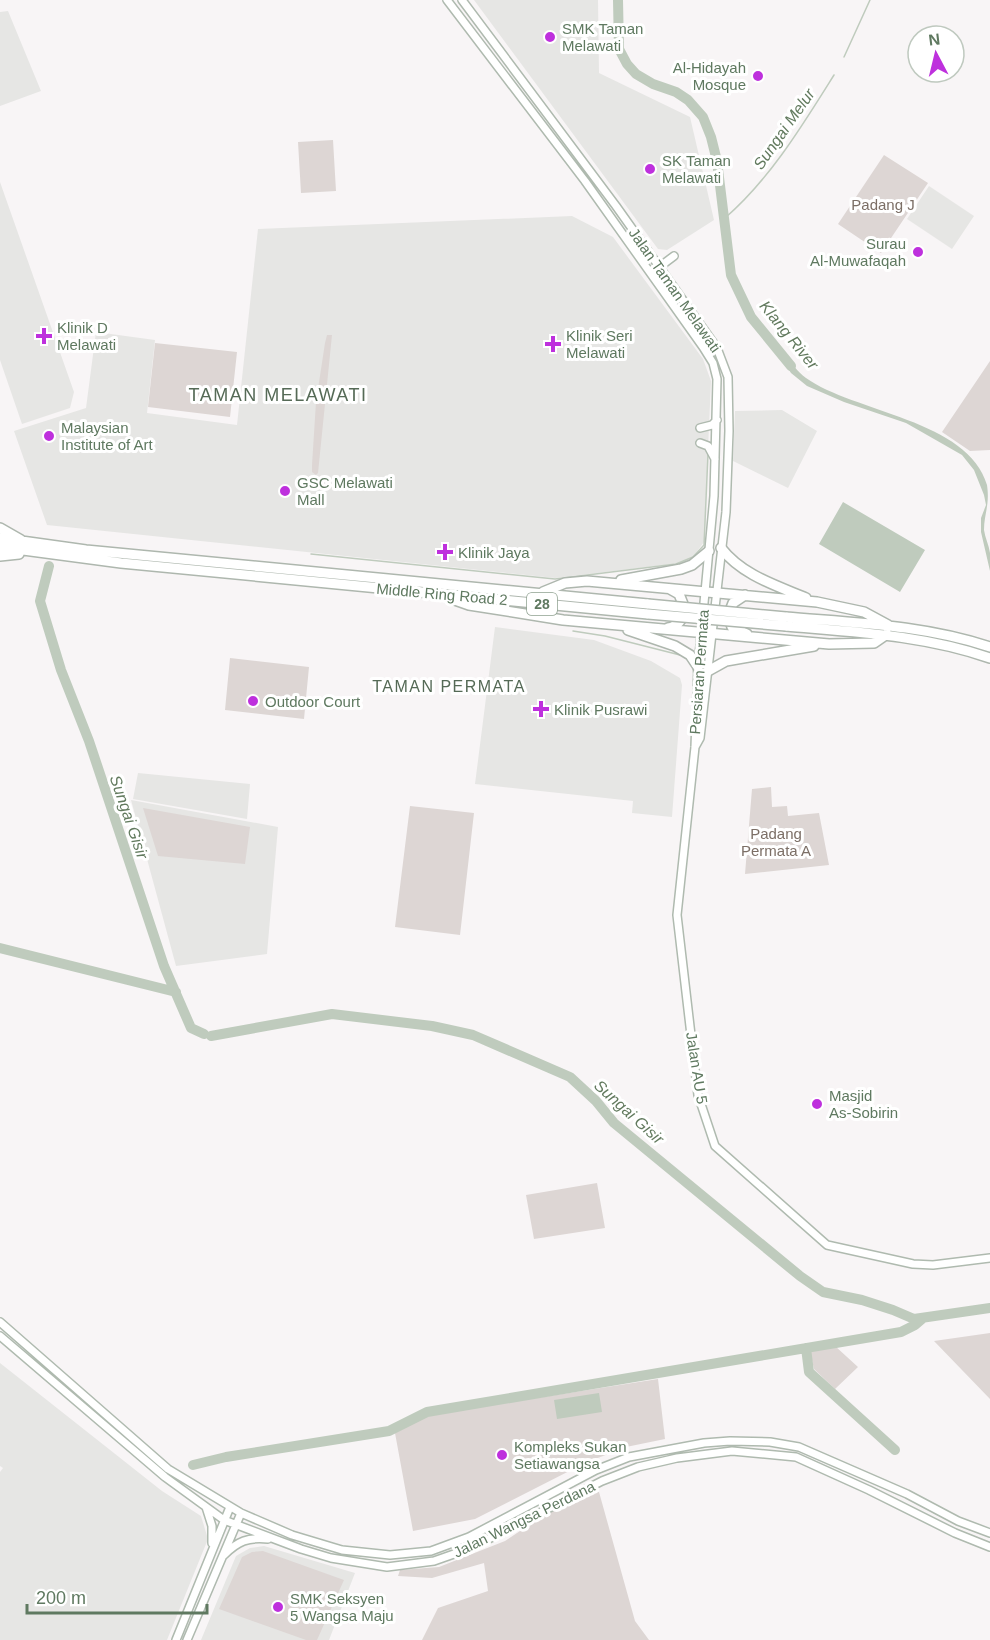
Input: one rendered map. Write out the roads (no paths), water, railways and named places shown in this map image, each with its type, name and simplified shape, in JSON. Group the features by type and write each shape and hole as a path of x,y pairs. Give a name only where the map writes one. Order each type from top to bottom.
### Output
{"highway":[{"path":"0,528 26,543"},
{"name":"Middle Ring Road 2","path":"0,538 26,543 212,563 538,593 648,609"},
{"name":"Middle Ring Road 2","path":"0,547 31,553 121,563 436,593 948,635 990,647"},
{"path":"721,548 742,569 817,602"},
{"path":"607,582 681,569 692,565 709,550"},
{"path":"0,556 31,553"},
{"path":"436,593 469,605 563,620 829,644 874,643 887,630 864,612 817,602 587,581 566,583 538,593"},
{"path":"662,629 674,627 680,623 685,609 679,594 665,588"},
{"path":"745,595 729,609 729,623 737,630 759,638"},
{"path":"613,624 675,645 690,655 698,667"},
{"name":"Middle Ring Road 2","path":"887,630 990,658"},
{"path":"708,671 726,661 829,644"}],"main road":[{"name":"Jalan Taman Melawati","path":"447,0 585,180 713,363 718,390 716,461 705,591"},
{"name":"Jalan Taman Melawati","path":"462,0 608,195 717,348 728,377 729,431 726,512 712,634"},
{"path":"657,283 660,268 674,256"},
{"path":"700,428 712,425 717,420"},
{"path":"700,443 708,446 716,461"},
{"name":"Persiaran Permata","path":"695,747 698,667 705,591"},
{"name":"Persiaran Permata","path":"695,747 700,738 712,634"},
{"name":"Jalan AU 5","path":"695,747 677,915 698,1095 715,1146 827,1245 913,1264 933,1265 990,1258"},
{"name":"Jalan Wangsa Perdana","path":"0,1322 168,1469 230,1508 292,1535 342,1550 390,1556 431,1551 470,1537 596,1470 630,1457 704,1443 751,1441 798,1447 819,1454 958,1521 990,1533"},
{"name":"Jalan Wangsa Perdana","path":"0,1336 165,1478 224,1520 331,1558 387,1567 434,1561 471,1548 602,1481 638,1467 687,1456 732,1451 796,1457 869,1490 948,1530 990,1547"},
{"path":"205,1506 212,1526 212,1551"},
{"path":"176,1640 230,1508"},
{"path":"187,1640 241,1513"},
{"path":"221,1558 232,1546 248,1538 276,1540"}],"waterway":[{"name":"Klang River","path":"618,0 619,49 627,64 636,74 688,100 703,117 717,161 731,275 751,317 791,366"},
{"name":"Sungai Melur","path":"844,57 870,0"},
{"name":"Sungai Melur","path":"725,218 771,169 834,75"},
{"path":"311,554 555,579 676,564 693,557 704,545 708,454"},
{"name":"Sungai Gisir","path":"49,566 40,601 61,670 89,741 164,966 191,1028 204,1034"},
{"path":"573,631 605,636 680,655"},
{"path":"693,668 694,676"},
{"path":"0,948 176,992"},
{"name":"Sungai Gisir","path":"211,1036 332,1014 432,1026 473,1035 570,1077 596,1101 614,1123 800,1276 823,1292 862,1300 914,1319 990,1308"},
{"path":"193,1465 226,1457 389,1431 427,1412 901,1332 922,1319"},
{"path":"806,1348 809,1372 895,1450"}],"place":[{"name":"SMK Taman Melawati","path":"550,37"},
{"name":"Al-Hidayah Mosque","path":"758,76"},
{"name":"SK Taman Melawati","path":"650,169"},
{"name":"Surau Al-Muwafaqah","path":"918,252"},
{"name":"Klinik D Melawati","path":"44,336"},
{"name":"Klinik Seri Melawati","path":"553,344"},
{"name":"Malaysian Institute of Art","path":"49,436"},
{"name":"GSC Melawati Mall","path":"285,491"},
{"name":"Klinik Jaya","path":"445,552"},
{"name":"Outdoor Court","path":"253,701"},
{"name":"Klinik Pusrawi","path":"541,709"},
{"name":"Masjid As-Sobirin","path":"817,1104"},
{"name":"Kompleks Sukan Setiawangsa","path":"502,1455"},
{"name":"SMK Seksyen 5 Wangsa Maju","path":"278,1607"}],"district":[{"name":"TAMAN MELAWATI","path":"278,395"},
{"name":"TAMAN PERMATA","path":"449,686"}],"park label":[{"name":"Padang J","path":"883,204"},
{"name":"Padang Permata A","path":"776,842"}]}
